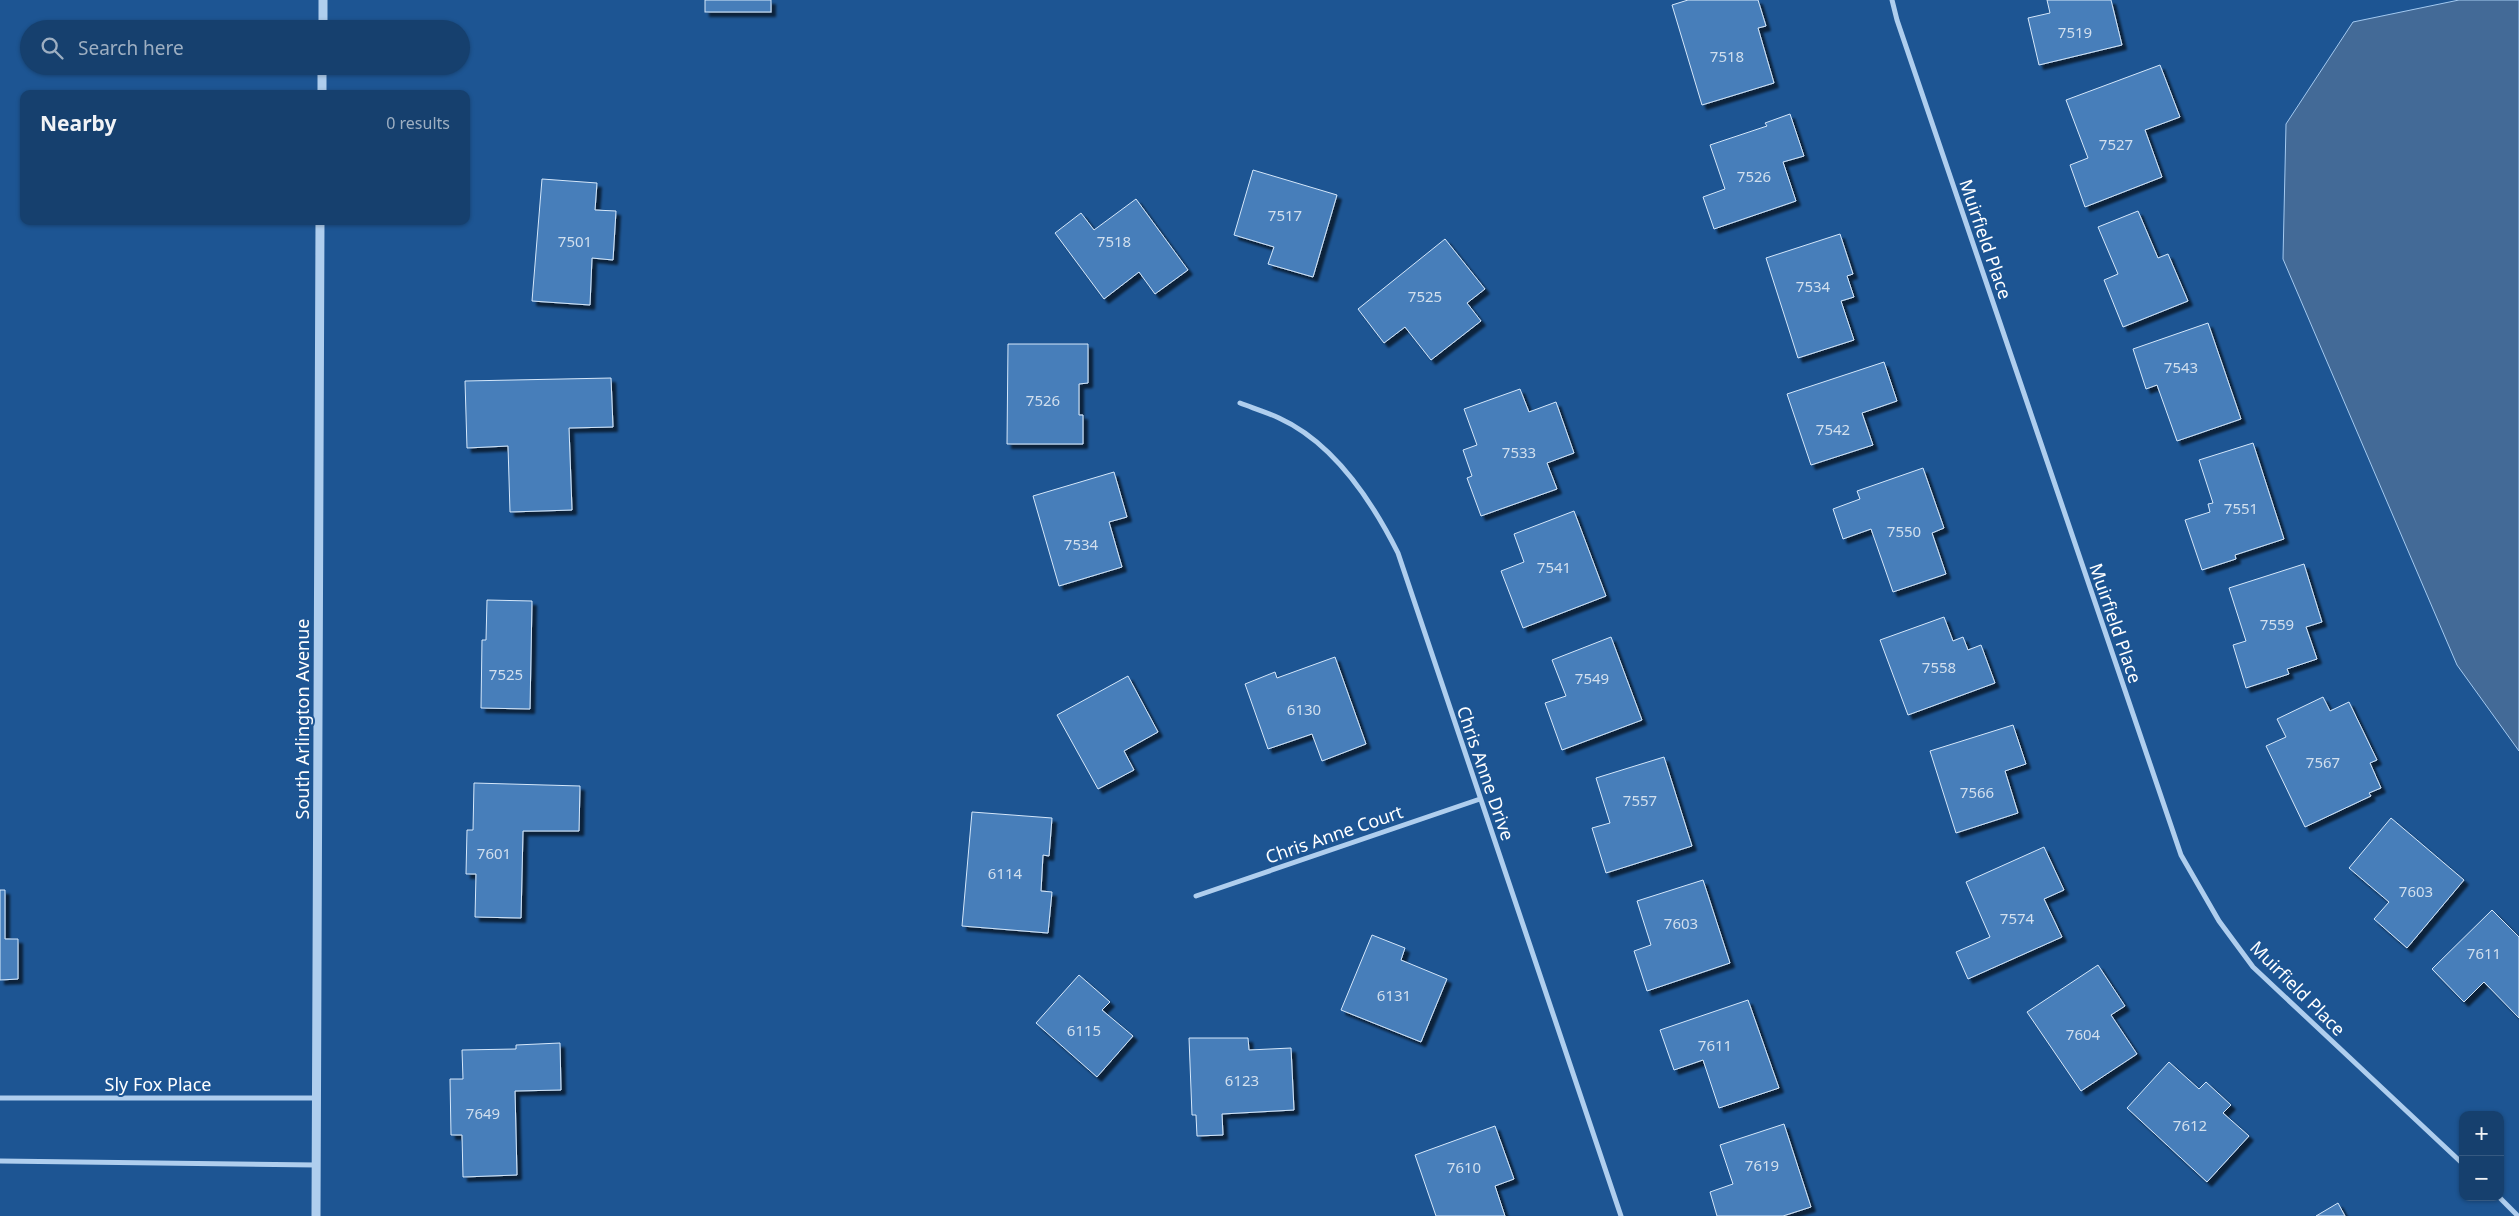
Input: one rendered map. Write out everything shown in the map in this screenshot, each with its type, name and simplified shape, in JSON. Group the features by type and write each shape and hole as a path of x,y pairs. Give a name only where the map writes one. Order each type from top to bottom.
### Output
{"street":[{"path":"322,20 323,0"},
{"name":"Muirfield Place","path":"1892,0 1897,20 2181,855 2219,921 2253,967 2459,1160"},
{"path":"322,75 322,90"},
{"name":"South Arlington Avenue","path":"316,1216 320,225"},
{"name":"Chris Anne Drive","path":"1240,403 1281,419 1318,444 1358,483 1382,520 1398,553 1621,1216"},
{"name":"Chris Anne Court","path":"1196,896 1480,799"},
{"name":"Sly Fox Place","path":"0,1098 316,1098"},
{"path":"0,1162 316,1165"},
{"path":"2502,1201 2518,1216"}],"water":[{"path":"2459,0 2519,0 2519,751 2457,665 2283,259 2286,124 2353,22"}],"building":[{"path":"705,0 771,0 771,12 705,12"},
{"path":"1688,0 1758,0 1766,26 1758,28 1774,83 1702,105 1672,5"},
{"path":"2047,0 2111,0 2122,45 2039,65 2028,18 2050,13"},
{"path":"2160,65 2180,117 2145,130 2162,177 2085,207 2070,165 2088,158 2066,100"},
{"path":"1790,114 1804,156 1783,162 1796,201 1714,229 1703,197 1725,189 1710,145 1767,126 1765,123"},
{"path":"1253,170 1337,195 1313,277 1268,264 1274,247 1234,235"},
{"path":"542,179 597,183 595,210 616,211 613,260 592,258 590,305 532,301"},
{"path":"1136,199 1188,270 1155,294 1139,272 1104,299 1055,233 1081,213 1094,230"},
{"path":"2138,211 2158,258 2168,254 2188,301 2123,327 2104,280 2118,274 2098,227"},
{"path":"1840,234 1853,274 1847,276 1854,297 1841,301 1854,340 1798,358 1766,258"},
{"path":"1445,239 1485,289 1467,303 1481,321 1431,360 1405,327 1384,343 1358,309"},
{"path":"2208,323 2241,419 2177,441 2157,385 2146,389 2133,349"},
{"path":"1008,344 1088,344 1088,383 1079,384 1079,415 1083,415 1083,444 1007,444"},
{"path":"1884,362 1897,401 1862,413 1873,445 1811,465 1787,394"},
{"path":"611,378 613,427 569,428 572,510 510,512 508,446 467,448 465,381"},
{"path":"1520,389 1529,412 1556,402 1574,453 1547,463 1557,489 1481,516 1467,478 1472,476 1463,450 1477,445 1464,409"},
{"path":"2253,443 2284,539 2235,555 2236,559 2202,570 2185,520 2210,512 2208,504 2213,503 2199,460"},
{"path":"1923,468 1944,528 1932,533 1946,574 1893,592 1871,529 1843,539 1833,509 1860,499 1857,491"},
{"path":"1114,472 1127,517 1109,522 1122,567 1059,586 1033,496"},
{"path":"1574,511 1606,596 1523,628 1501,571 1524,562 1514,534"},
{"path":"2304,564 2322,622 2306,627 2317,659 2287,669 2289,674 2246,688 2233,645 2246,641 2229,588"},
{"path":"487,600 532,601 530,709 481,708 482,640 486,640"},
{"path":"1944,617 1953,641 1963,637 1968,650 1981,645 1995,683 1908,715 1880,640"},
{"path":"1611,637 1642,720 1562,750 1545,703 1566,696 1552,660"},
{"path":"1335,657 1366,744 1322,761 1312,734 1268,749 1245,684 1275,672 1277,678"},
{"path":"1128,676 1158,732 1124,751 1134,770 1098,789 1057,715"},
{"path":"2323,697 2330,711 2349,702 2377,760 2370,763 2381,788 2369,793 2371,796 2305,827 2266,746 2286,737 2277,719"},
{"path":"2013,725 2026,764 2005,771 2018,813 1956,833 1930,751"},
{"path":"1664,757 1692,846 1606,873 1592,828 1610,823 1596,778"},
{"path":"474,783 580,786 579,831 523,831 521,918 475,917 476,874 466,874 467,830 473,830"},
{"path":"972,812 1052,818 1049,856 1043,855 1041,891 1052,892 1048,933 962,926"},
{"path":"2391,818 2464,880 2407,948 2374,919 2389,902 2349,868"},
{"path":"2044,847 2064,890 2044,899 2062,937 1968,979 1956,952 1990,937 1966,882"},
{"path":"1703,880 1730,963 1647,991 1634,951 1651,945 1637,901"},
{"path":"0,890 5,890 5,939 18,939 18,979 0,980"},
{"path":"2492,910 2519,937 2519,1018 2484,982 2464,1002 2432,969"},
{"path":"1372,935 1405,948 1401,960 1447,979 1421,1042 1341,1010"},
{"path":"2098,965 2125,1006 2111,1015 2137,1054 2081,1091 2027,1012"},
{"path":"1079,975 1110,1002 1102,1010 1133,1036 1097,1077 1036,1023"},
{"path":"1748,1000 1779,1088 1719,1108 1703,1060 1674,1070 1660,1030"},
{"path":"1189,1038 1248,1038 1249,1050 1291,1048 1294,1110 1222,1114 1223,1135 1197,1136 1196,1115 1192,1115"},
{"path":"560,1043 561,1090 515,1091 517,1175 463,1177 462,1135 451,1135 450,1079 463,1079 462,1050 516,1049 516,1045"},
{"path":"2169,1062 2199,1089 2206,1082 2231,1105 2223,1113 2249,1136 2207,1182 2127,1108"},
{"path":"1784,1124 1811,1207 1783,1216 1717,1216 1710,1192 1733,1184 1720,1145"},
{"path":"1495,1126 1514,1179 1495,1186 1505,1216 1436,1216 1415,1155"},
{"path":"2338,1203 2345,1216 2316,1216"}]}
